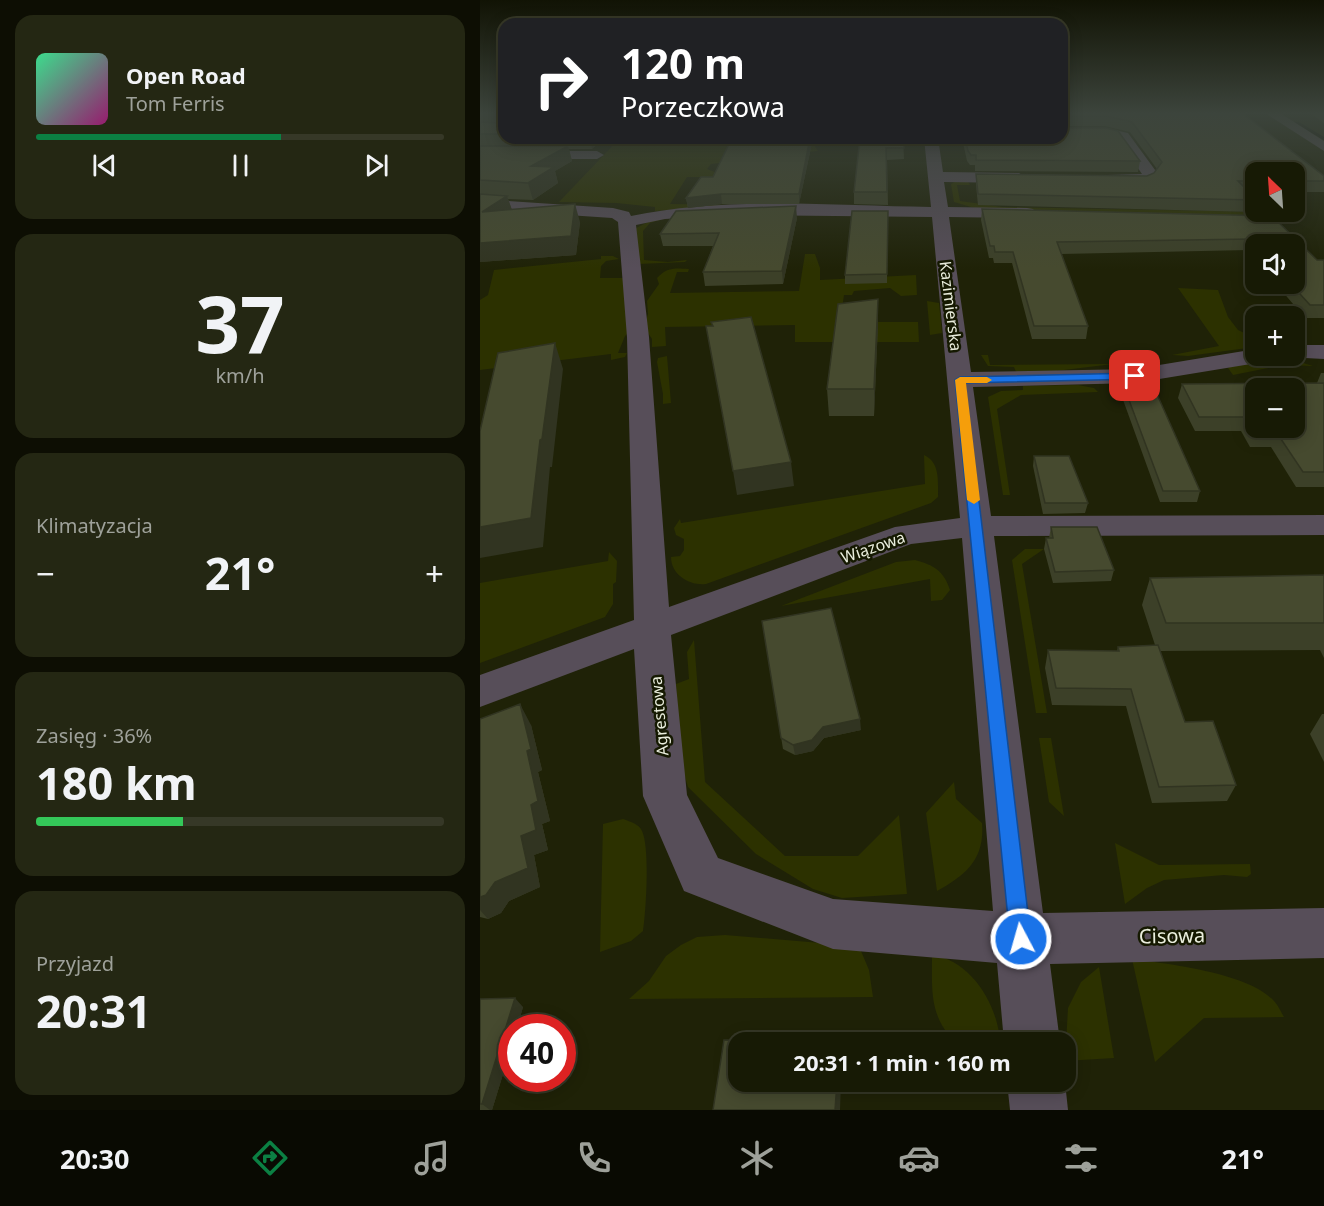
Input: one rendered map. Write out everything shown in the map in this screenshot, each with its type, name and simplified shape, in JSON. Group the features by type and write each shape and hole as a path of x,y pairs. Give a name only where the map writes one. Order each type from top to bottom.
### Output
{"street":[{"name":"Kazimierska","path":"934,165 960,380 1031,1032"},
{"path":"1088,179 1145,180 1150,174 1143,165"},
{"path":"935,177 1032,179"},
{"path":"480,204 613,213 623,216 627,222 665,214 726,210 1040,213"},
{"path":"480,217 498,218"},
{"name":"Agrestowa","path":"627,222 638,337 652,627 665,796 701,874 833,924 1021,939"},
{"path":"1305,352 1324,352"},
{"path":"960,380 1135,376 1245,358"},
{"name":"Wiązowa","path":"480,691 906,534 976,526 1324,525"},
{"name":"Cisowa","path":"1021,939 1324,933"},
{"path":"1037,1092 1039,1110"}],"green space":[{"path":"594,165 710,165 707,169 727,177 687,177 670,204 739,205 655,211 655,207 616,203 559,202"},
{"path":"956,181 968,181 970,185 957,185 960,201 1003,207 1245,212 1245,215 978,209 954,202 951,184"},
{"path":"666,218 650,223 643,231 644,260 668,262 687,260 685,262 638,264 634,229 652,220"},
{"path":"805,254 815,254 820,268 820,280 916,275 917,295 901,296 890,288 854,291 852,295 844,295 840,322 918,322 919,342 795,342 795,325 665,327 666,346 652,347 652,339 644,327 648,314 647,301 659,284 657,278 664,272 689,269 688,272 677,272 670,293 799,291"},
{"path":"601,256 613,256 619,259 606,261 601,266 600,278 625,278 630,331 625,336 618,353 627,353 625,357 611,360 611,354 480,370 480,300 488,295 494,270 601,259"},
{"path":"1178,288 1218,290 1228,317 1238,330 1245,333 1245,348 1188,356 1172,355 1219,346"},
{"path":"927,301 939,303 942,333 930,335"},
{"path":"981,355 988,355 990,365 1113,364 1056,371 1016,372 1014,367 988,366"},
{"path":"667,356 671,403 663,404 657,362 658,358"},
{"path":"1232,365 1278,366 1233,375 1228,368"},
{"path":"1078,385 1094,388 1098,392 1021,395 997,409 1010,495 1003,495 988,397 1001,391 1023,390 1023,386"},
{"path":"924,455 933,462 937,473 938,497 931,503 706,584 688,581 674,569 671,557 680,556 684,550 684,539 676,535 674,528 680,519 681,523 925,484"},
{"path":"1025,549 1044,549 1022,564 1047,713 1036,713 1012,560"},
{"path":"609,552 617,561 616,582 613,584 613,604 605,617 480,663 480,583 608,561"},
{"path":"915,560 933,567 945,578 950,590 942,600 931,601 930,579 781,606 896,562"},
{"path":"694,640 705,782 785,856 858,856 899,815 907,894 842,898 813,889 756,854 688,787 681,763 676,684 689,679 687,652"},
{"path":"1039,738 1051,738 1064,816 1049,802"},
{"path":"954,782 956,799 982,823 982,836 977,856 972,864 957,879 937,891 926,813"},
{"path":"623,819 639,827 644,839 647,880 643,931 631,941 600,952 603,824"},
{"path":"1115,843 1159,865 1250,864 1251,874 1247,877 1224,875 1164,880 1147,888 1125,904"},
{"path":"725,935 844,945 861,951 869,970 873,997 629,999 649,981 666,956 681,945 697,937"},
{"path":"932,955 959,966 980,986 994,1014 999,1032 947,1032 936,1012"},
{"path":"1132,959 1208,971 1246,983 1262,991 1274,1001 1284,1017 1204,1018 1155,1062"},
{"path":"1099,967 1114,1058 1076,1060 1076,1032 1067,1032 1068,1008 1081,982"}],"building":[{"path":"480,165 554,167 528,183 480,180"},
{"path":"719,165 805,165 799,194 721,194 686,198 701,177 713,177"},
{"path":"857,165 886,165 887,192 854,192"},
{"path":"1160,165 1245,165 1245,181 1238,181 1245,188 1245,200 978,194 976,174 1147,176 1154,173"},
{"path":"1305,165 1309,165 1324,176 1324,181 1305,181"},
{"path":"480,194 507,196 482,212 575,204 571,236 480,243"},
{"path":"796,206 782,271 703,272 719,233 660,234 676,211"},
{"path":"982,209 1245,215 1245,222 1278,222 1290,234 1245,234 1245,239 1057,242 1088,326 1034,326 1013,252 995,252 994,246 990,246"},
{"path":"852,211 888,211 887,274 845,275"},
{"path":"1305,248 1317,260 1324,260 1324,305 1310,305 1300,294 1305,294"},
{"path":"878,299 874,389 827,389 838,304"},
{"path":"751,317 791,462 733,471 706,326 713,326 711,322"},
{"path":"555,343 531,518 480,527 480,431 498,353"},
{"path":"1148,374 1200,491 1163,491 1120,376"},
{"path":"1305,383 1324,383 1324,472 1303,472 1280,438 1305,438"},
{"path":"1182,384 1245,384 1245,417 1199,417"},
{"path":"1034,456 1069,456 1088,503 1045,503"},
{"path":"1051,527 1097,527 1114,570 1055,572 1046,538 1053,538"},
{"path":"1324,575 1324,623 1166,623 1150,578"},
{"path":"831,608 860,719 823,727 812,740 793,745 781,738 762,621"},
{"path":"1158,645 1185,722 1213,721 1236,785 1159,787 1131,689 1056,688 1048,650 1119,651 1118,647"},
{"path":"520,704 531,749 527,751 538,801 531,805 536,830 521,836 528,868 495,882 486,895 480,897 480,719"},
{"path":"515,998 510,1014 498,1014 498,1053 482,1104 480,1104 480,999"},
{"path":"724,1040 728,1040 728,1092 836,1092 835,1110 713,1110"}],"slow traffic":[{"path":"974,500 960,380 987,380"}],"route":[{"path":"1021,939 960,380 1135,376"}]}
